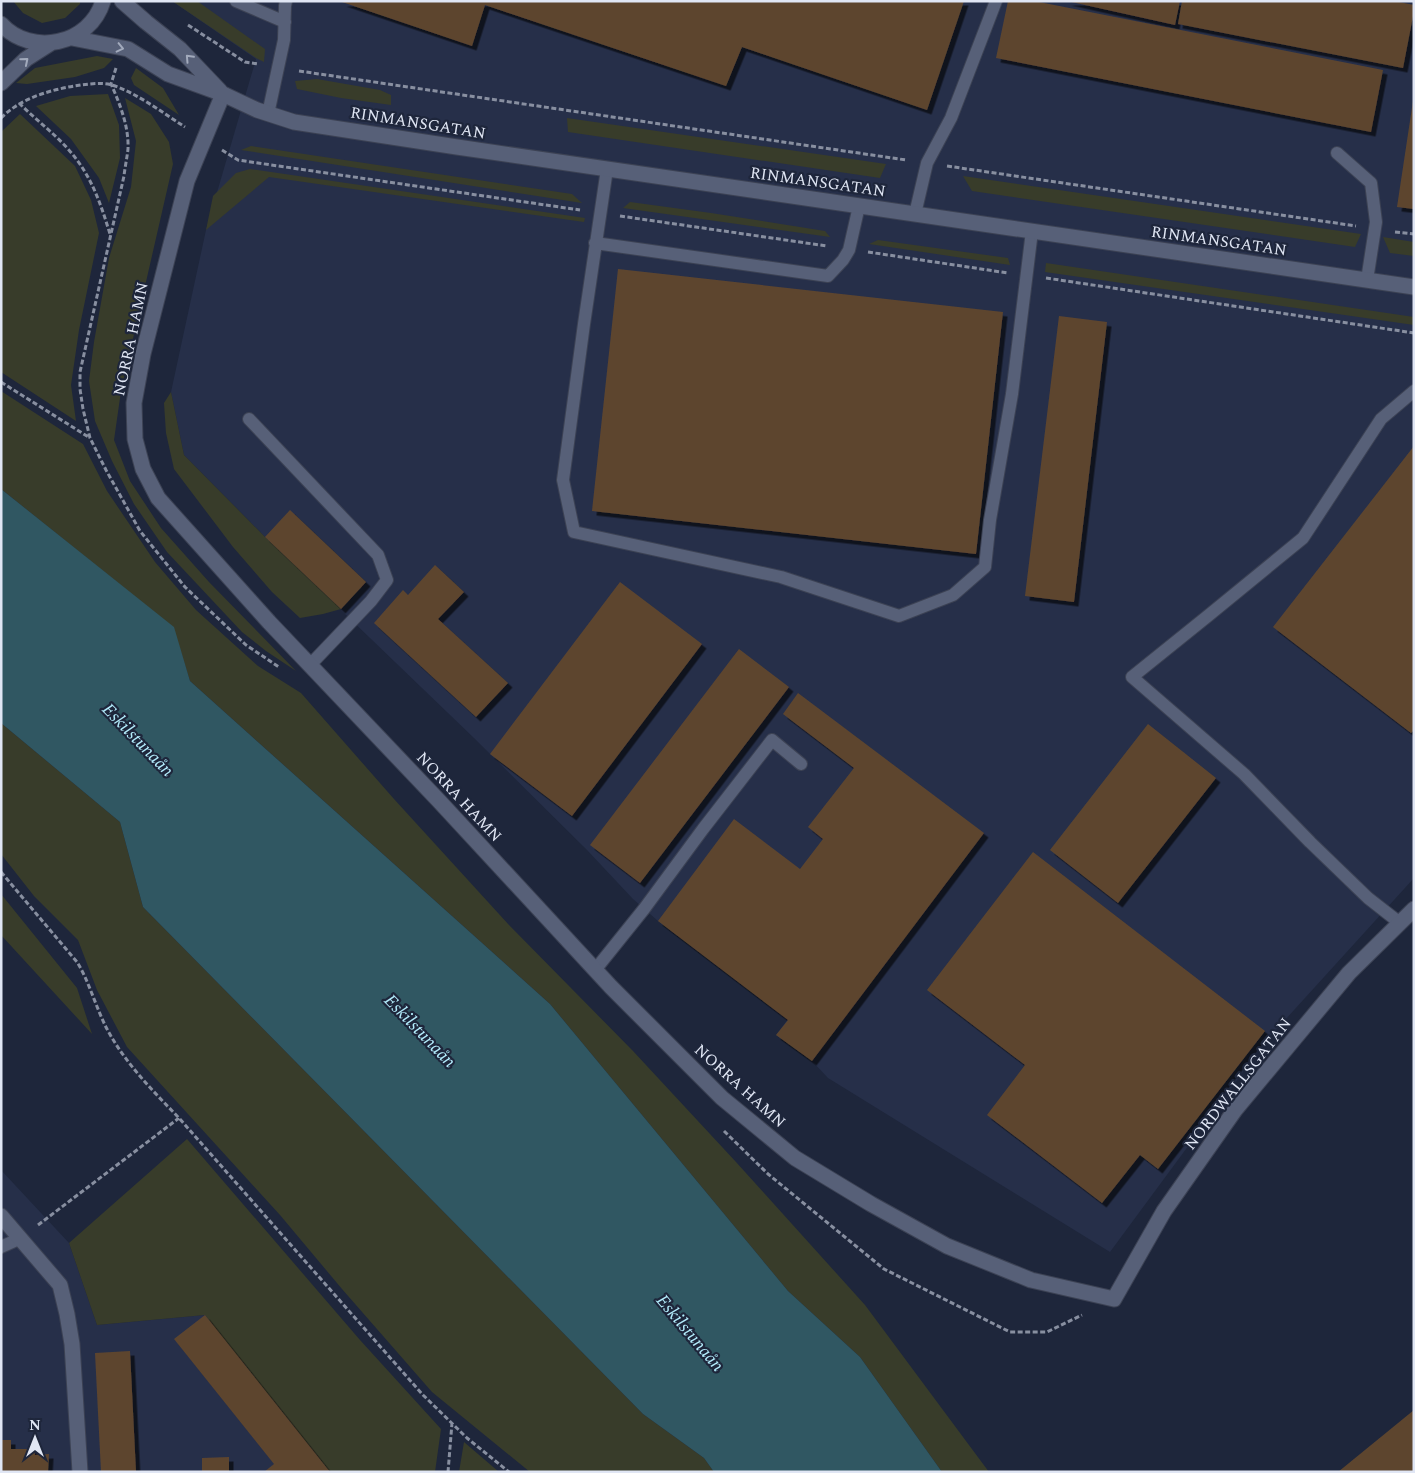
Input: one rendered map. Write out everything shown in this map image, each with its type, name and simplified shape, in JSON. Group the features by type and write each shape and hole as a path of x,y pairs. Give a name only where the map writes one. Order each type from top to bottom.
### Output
{"street":[{"path":"1,24 18,37 32,42 51,43 72,38 90,25 101,8 102,1"},
{"name":"RINMANSGATAN","path":"122,1 180,48 223,94"},
{"name":"RINMANSGATAN","path":"72,38 128,50 168,74 223,94 257,110 294,122 1414,287"},
{"path":"1,83 26,59 51,43"},
{"name":"NORRA HAMN","path":"223,94 187,181 142,354 134,403 135,439 142,469 158,498 269,622 440,802 595,970 722,1098 794,1158 871,1204 948,1246 1031,1280 1114,1299"},
{"name":"NORDWALLSGATAN","path":"1114,1299 1164,1211 1235,1110 1349,973 1414,909"},
{"path":"1,1216 60,1285 72,1344 80,1472"}],"lane":[{"path":"236,1 285,22"},
{"path":"268,114 284,40 286,1"},
{"path":"915,214 927,163 951,118 996,1"},
{"path":"1337,153 1371,183 1376,222 1367,280"},
{"path":"607,169 595,243 563,480 574,532 781,577 899,616 953,594 985,567 990,520 1012,394 1032,231"},
{"path":"595,243 828,276 844,260 849,250 859,206"},
{"path":"1400,923 1368,898 1244,774 1132,677 1303,538 1381,419 1414,391"},
{"path":"249,419 378,555 386,580 371,601 310,665"},
{"path":"595,970 644,909 772,740 801,764"},
{"path":"1,1247 21,1238"}],"path":[{"path":"182,21 245,62 279,68 1414,234"},
{"path":"1,118 19,104 60,88 95,83 111,84 132,94 238,160 1414,333"},
{"path":"19,104 34,116 77,159 100,200 110,235 124,176 128,147 126,126 111,84"},
{"path":"1,382 90,438"},
{"path":"1,872 77,962 107,1029 141,1078 179,1118 422,1395 510,1472"},
{"path":"21,1238 179,1118"},
{"path":"448,1472 452,1423"}],"shaded area":[{"path":"172,1 1414,1 1414,878 1265,1042 1110,1252 828,1078 812,1061 776,1035 788,1019 658,921 633,899 587,850 474,738 265,537 184,455 171,392 206,230 256,59"},
{"path":"1,1170 69,1243 97,1325 205,1315 330,1472 1,1472"}],"green space":[{"path":"13,1 80,1 80,4 65,18 42,23 23,13"},
{"path":"172,1 197,1 265,49 264,62 256,58"},
{"path":"97,56 113,59 104,68 75,77 27,84 16,83 35,68"},
{"path":"136,68 163,88 179,115 134,85 131,78"},
{"path":"317,79 380,90 391,95 391,105 297,89 295,81"},
{"path":"108,94 119,125 120,158 109,203 99,178 71,139 36,106 70,96"},
{"path":"125,98 151,114 169,142 173,164 121,391 114,440 130,481 161,528 209,582 296,671 242,632 167,552 134,504 112,461 95,421 89,381 94,342 109,258 131,187 136,141"},
{"path":"20,114 75,166 91,200 99,233 79,330 71,385 76,421 1,372 1,132"},
{"path":"567,118 886,164 880,178 568,132"},
{"path":"251,146 572,194 582,203 241,150"},
{"path":"250,169 585,218 584,222 269,177 206,230 213,196 236,173"},
{"path":"963,176 1361,234 1355,247 972,191"},
{"path":"630,202 825,231 830,237 623,208"},
{"path":"1383,237 1414,242 1414,256 1390,253"},
{"path":"878,240 1008,258 1010,265 869,244"},
{"path":"1046,263 1414,317 1414,325 1045,272"},
{"path":"1,391 83,444 107,491 155,562 196,610 258,666 301,693 394,799 509,925 633,1051 736,1162 865,1305 989,1472 942,1472 860,1357 788,1291 550,1004 190,681 173,627 1,489"},
{"path":"171,392 184,455 265,537 341,609 300,618 272,592 233,547 174,469 166,433 164,403"},
{"path":"1,723 120,822 143,907 643,1414 704,1458 714,1472 530,1472 432,1392 280,1215 127,1047 97,990 78,940 34,896 1,854"},
{"path":"1,894 77,988 92,1034 1,935"},
{"path":"187,1139 360,1340 441,1429 435,1472 330,1472 205,1315 97,1325 69,1243"},
{"path":"464,1442 499,1472 459,1472"}],"water":[{"name":"Eskilstunaån","path":"1,489 174,627 190,681 550,1004 788,1291 860,1357 942,1472 714,1472 704,1458 643,1414 143,907 120,822 1,723"}],"building":[{"path":"964,1 927,110 742,47 726,86 485,5 472,46 342,2"},
{"path":"1008,1 1034,1 1383,70 1371,132 996,58"},
{"path":"1067,1 1180,1 1175,25"},
{"path":"1182,1 1394,1 1414,5 1414,11 1403,68 1178,24"},
{"path":"1414,101 1414,209 1397,207"},
{"path":"618,269 1003,312 976,554 592,511"},
{"path":"1059,316 1107,322 1074,602 1025,596"},
{"path":"1414,446 1414,730 1411,733 1273,627"},
{"path":"290,510 366,582 341,609 265,537"},
{"path":"435,565 464,592 438,619 508,683 476,717 374,623 403,590 408,595"},
{"path":"620,582 702,644 572,816 490,754"},
{"path":"739,649 789,687 640,883 590,845"},
{"path":"798,693 984,833 812,1061 776,1035 788,1020 658,921 734,819 800,869 823,839 808,827 854,768 783,714"},
{"path":"1148,724 1216,778 1118,903 1050,850"},
{"path":"1033,852 1265,1031 1158,1169 1140,1155 1102,1203 987,1115 1025,1065 927,990"},
{"path":"205,1315 330,1472 264,1472 274,1464 174,1339"},
{"path":"130,1351 136,1472 101,1472 95,1353"},
{"path":"1414,1410 1413,1472 1338,1472"},
{"path":"1,1440 11,1440 11,1449 34,1449 35,1455 49,1454 48,1472 1,1472"},
{"path":"229,1457 229,1472 202,1472 202,1458"}]}
